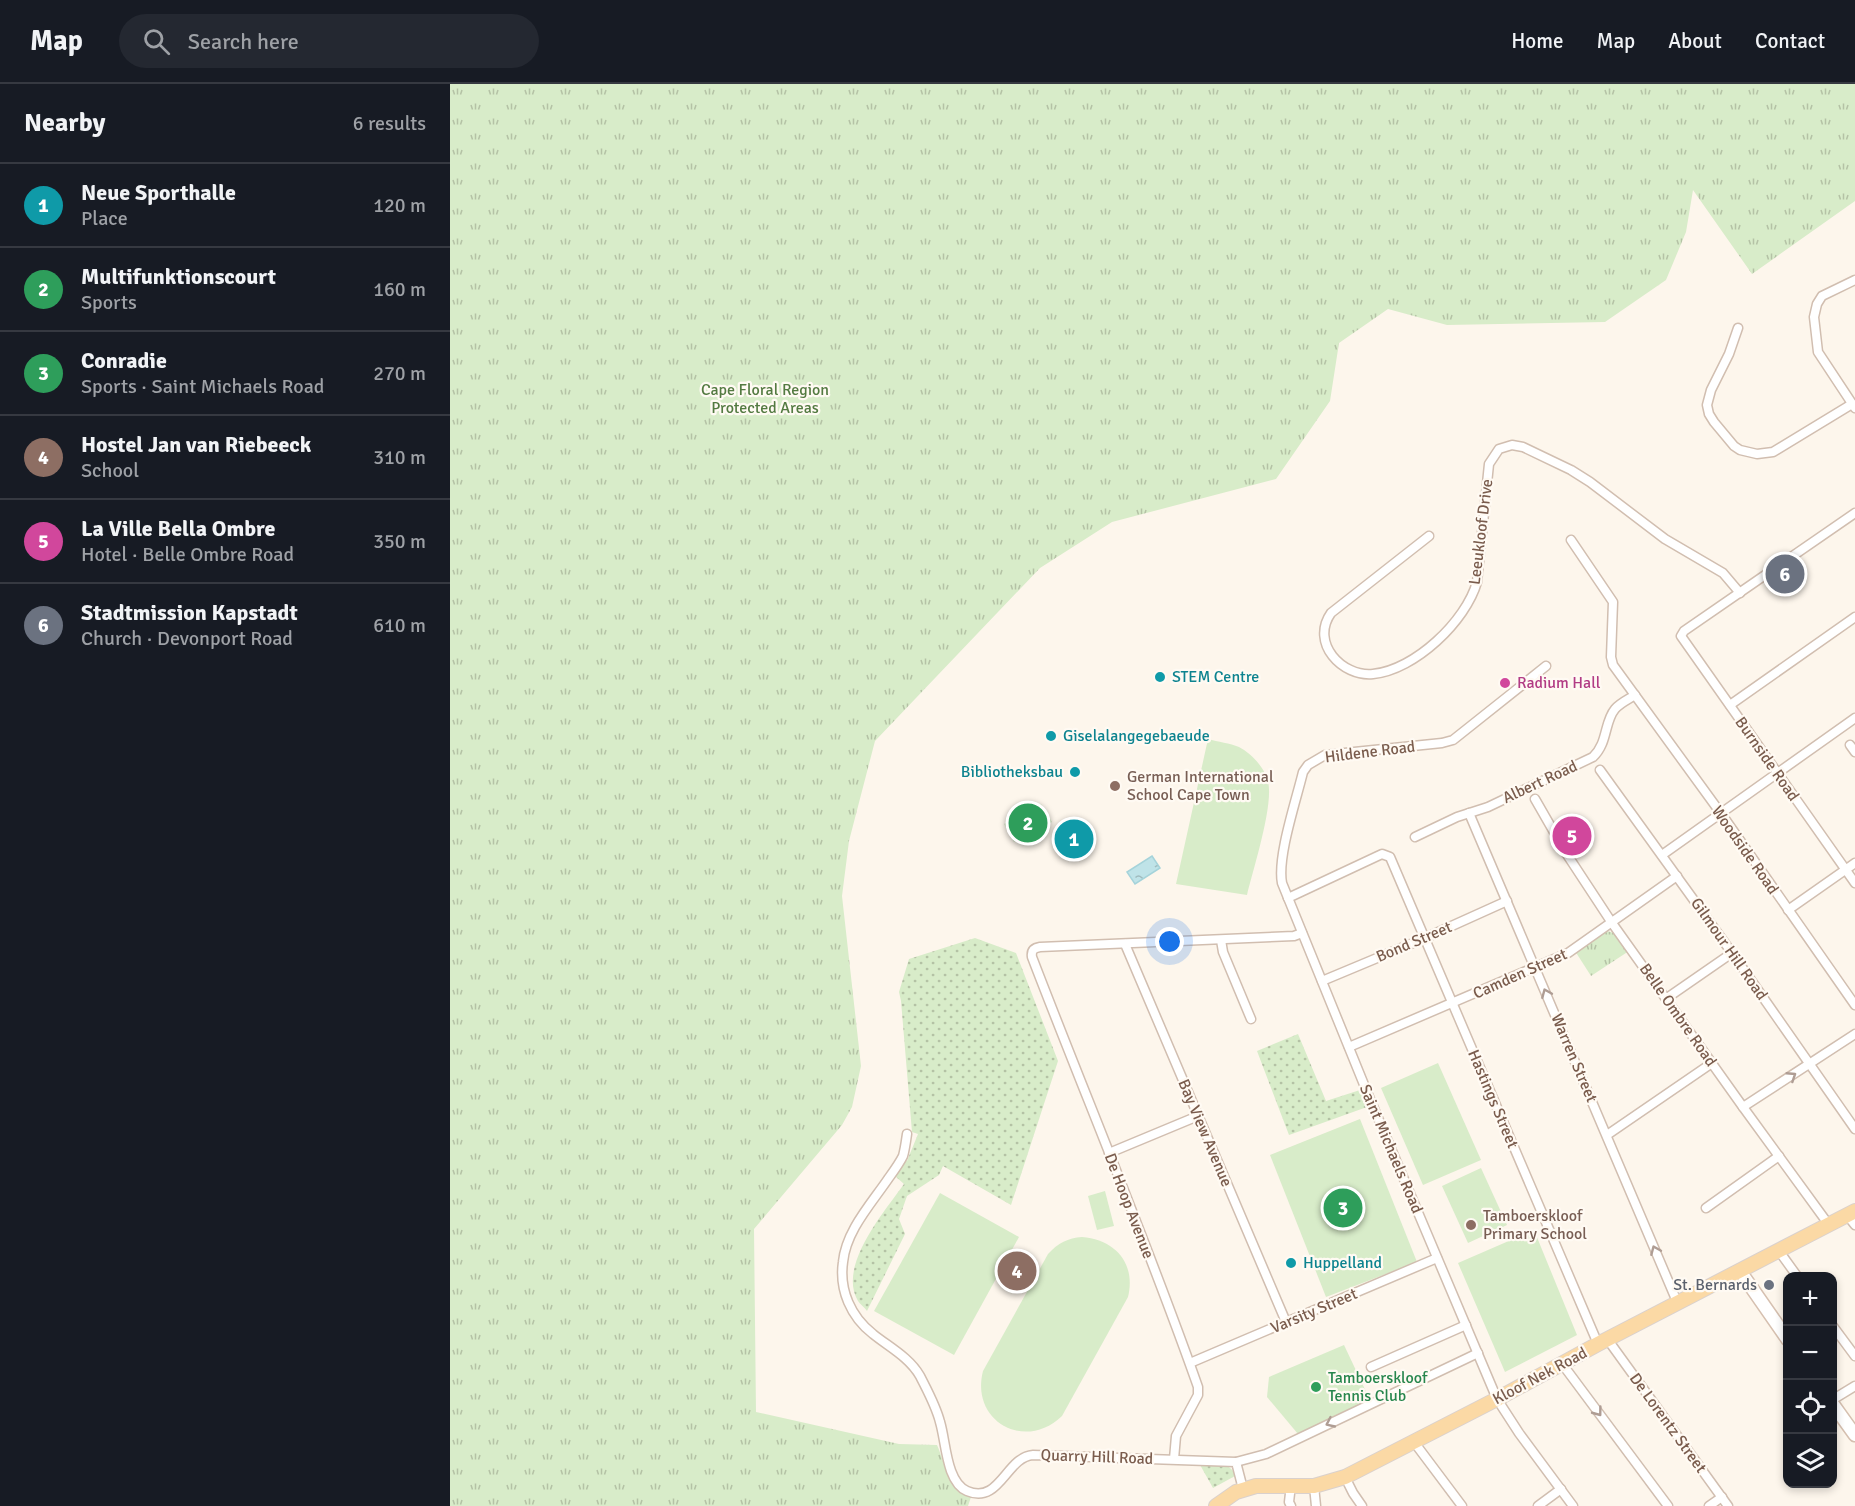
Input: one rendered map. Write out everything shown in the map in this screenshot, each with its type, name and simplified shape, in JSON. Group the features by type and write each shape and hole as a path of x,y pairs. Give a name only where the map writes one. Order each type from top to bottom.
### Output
{"main road":[{"name":"Kloof Nek Road","path":"1216,1506 1243,1489 1267,1485 1314,1486 1345,1477 1829,1225 1852,1217"}],"street":[{"path":"1738,328 1729,354 1711,390 1707,405 1709,414 1734,446 1740,450 1769,454 1784,448 1854,406 1818,352 1814,317 1816,304 1822,296 1855,280"},
{"name":"Leeukloof Drive","path":"1429,536 1331,613 1325,623 1323,638 1326,648 1342,664 1359,673 1384,672 1416,657 1453,624 1477,582 1489,464 1499,449 1508,445 1522,447 1580,475 1665,539 1723,573 1740,593"},
{"path":"1740,593 1855,513"},
{"name":"Woodside Road","path":"1571,540 1613,602 1611,660 1855,1005"},
{"name":"Burnside Road","path":"1740,593 1681,634 1682,638 1855,883"},
{"path":"1730,705 1855,617"},
{"name":"Hildene Road","path":"1288,898 1280,870 1303,772 1308,765 1325,755 1453,740 1546,666"},
{"name":"Albert Road","path":"1415,837 1488,807 1593,757 1602,745 1613,711 1635,695"},
{"path":"1662,855 1855,718"},
{"name":"Gilmour Hill Road","path":"1600,770 1855,1129"},
{"name":"Belle Ombre Road","path":"1536,799 1566,853 1612,923 1829,1225"},
{"name":"Warren Street","path":"1469,813 1678,1304"},
{"name":"Hastings Street","path":"1288,898 1382,854 1391,858 1452,1003 1603,1342"},
{"path":"1788,910 1855,863"},
{"name":"Camden Street","path":"1349,1047 1568,953 1677,876"},
{"name":"Saint Michaels Road","path":"1288,898 1497,1399 1573,1506"},
{"name":"Bond Street","path":"1322,981 1507,901"},
{"path":"1125,944 1296,936 1302,933"},
{"path":"1221,940 1223,952 1251,1019"},
{"name":"De Hoop Avenue","path":"1125,944 1040,947 1034,948 1032,957 1190,1363 1199,1392 1176,1436 1174,1459"},
{"name":"Bay View Avenue","path":"1125,944 1286,1322"},
{"path":"1667,998 1732,953"},
{"path":"1743,1107 1855,1034"},
{"path":"1607,1134 1712,1063"},
{"path":"1109,1153 1198,1116"},
{"name":"Quarry Hill Road","path":"907,1134 902,1158 846,1245 842,1264 843,1285 849,1304 859,1320 871,1333 909,1362 920,1377 938,1415 952,1474 964,1490 975,1494 991,1489 1002,1481 1020,1459 1028,1455 1236,1461 1263,1455 1478,1353"},
{"path":"1706,1209 1779,1156"},
{"path":"1779,1251 1794,1272"},
{"name":"Varsity Street","path":"1190,1363 1437,1258"},
{"path":"1740,1271 1783,1333"},
{"path":"1371,1367 1466,1325"},
{"path":"1834,1326 1855,1356"},
{"name":"De Lorentz Street","path":"1603,1342 1728,1506"},
{"path":"1563,1365 1668,1506"},
{"path":"1837,1399 1855,1386"},
{"path":"1837,1408 1855,1435"},
{"path":"1414,1442 1462,1506"},
{"path":"1236,1461 1243,1489"},
{"path":"1345,1477 1362,1506"},
{"path":"1291,1485 1289,1502 1291,1506"},
{"path":"1314,1486 1316,1506"},
{"path":"1538,1506 1561,1489"},
{"path":"1709,1506 1722,1497"}],"green space":[{"name":"Cape Floral Region Protected Areas","path":"450,84 1855,84 1855,201 1752,274 1693,190 1686,232 1666,280 1605,322 1447,325 1388,309 1339,343 1330,401 1276,479 1112,522 1040,568 875,741 849,841 842,896 861,1066 852,1107 842,1125 754,1229 756,1412 899,1444 937,1445 952,1482 963,1493 971,1497 968,1506 450,1506"},
{"path":"1208,739 1232,744 1244,750 1253,757 1267,777 1269,792 1266,821 1247,895 1176,884"},
{"path":"1041,804 1052,822 1014,842 1004,824"},
{"path":"1607,931 1617,934 1629,951 1591,976 1575,951"},
{"path":"975,938 1016,953 1058,1061 1011,1205 943,1166 939,1175 907,1196 899,1219 905,1234 867,1311 858,1301 853,1287 858,1256 876,1224 904,1184 895,1176 904,1161 907,1161 918,1134 912,1132 899,992 909,959"},
{"path":"1298,1034 1326,1101 1360,1090 1367,1107 1289,1135 1257,1051"},
{"path":"1438,1063 1481,1160 1423,1185 1381,1088"},
{"path":"1360,1119 1417,1262 1326,1297 1270,1155"},
{"path":"1481,1168 1507,1225 1468,1243 1442,1186"},
{"path":"1105,1191 1114,1226 1097,1230 1088,1196"},
{"path":"940,1193 1019,1237 954,1355 874,1311"},
{"path":"1534,1230 1577,1335 1505,1372 1458,1263"},
{"path":"1082,1237 1105,1243 1121,1256 1129,1274 1128,1297 1062,1416 1047,1426 1032,1431 1017,1431 1004,1426 993,1417 985,1404 981,1389 983,1371 1048,1254 1064,1242"},
{"name":"Tamboerskloof Tennis Club","path":"1344,1345 1370,1400 1298,1434 1267,1397 1269,1377"},
{"path":"1199,1463 1225,1465 1230,1467 1235,1476 1213,1488"}],"water":[{"path":"1152,856 1160,868 1135,884 1127,872"}],"place":[{"name":"Stadtmission Kapstadt","path":"1785,574"},
{"name":"STEM Centre","path":"1160,677"},
{"name":"Radium Hall","path":"1505,683"},
{"name":"Giselalangegebaeude","path":"1051,736"},
{"name":"Bibliotheksbau","path":"1075,772"},
{"name":"German International School Cape Town","path":"1115,786"},
{"name":"Multifunktionscourt","path":"1028,823"},
{"name":"La Ville Bella Ombre","path":"1572,836"},
{"name":"Neue Sporthalle","path":"1074,839"},
{"name":"Conradie","path":"1343,1208"},
{"name":"Tamboerskloof Primary School","path":"1471,1225"},
{"name":"Huppelland","path":"1291,1263"},
{"name":"Hostel Jan van Riebeeck","path":"1017,1271"},
{"name":"St. Bernards","path":"1769,1285"},
{"name":"Tamboerskloof Tennis Club","path":"1316,1387"}]}
